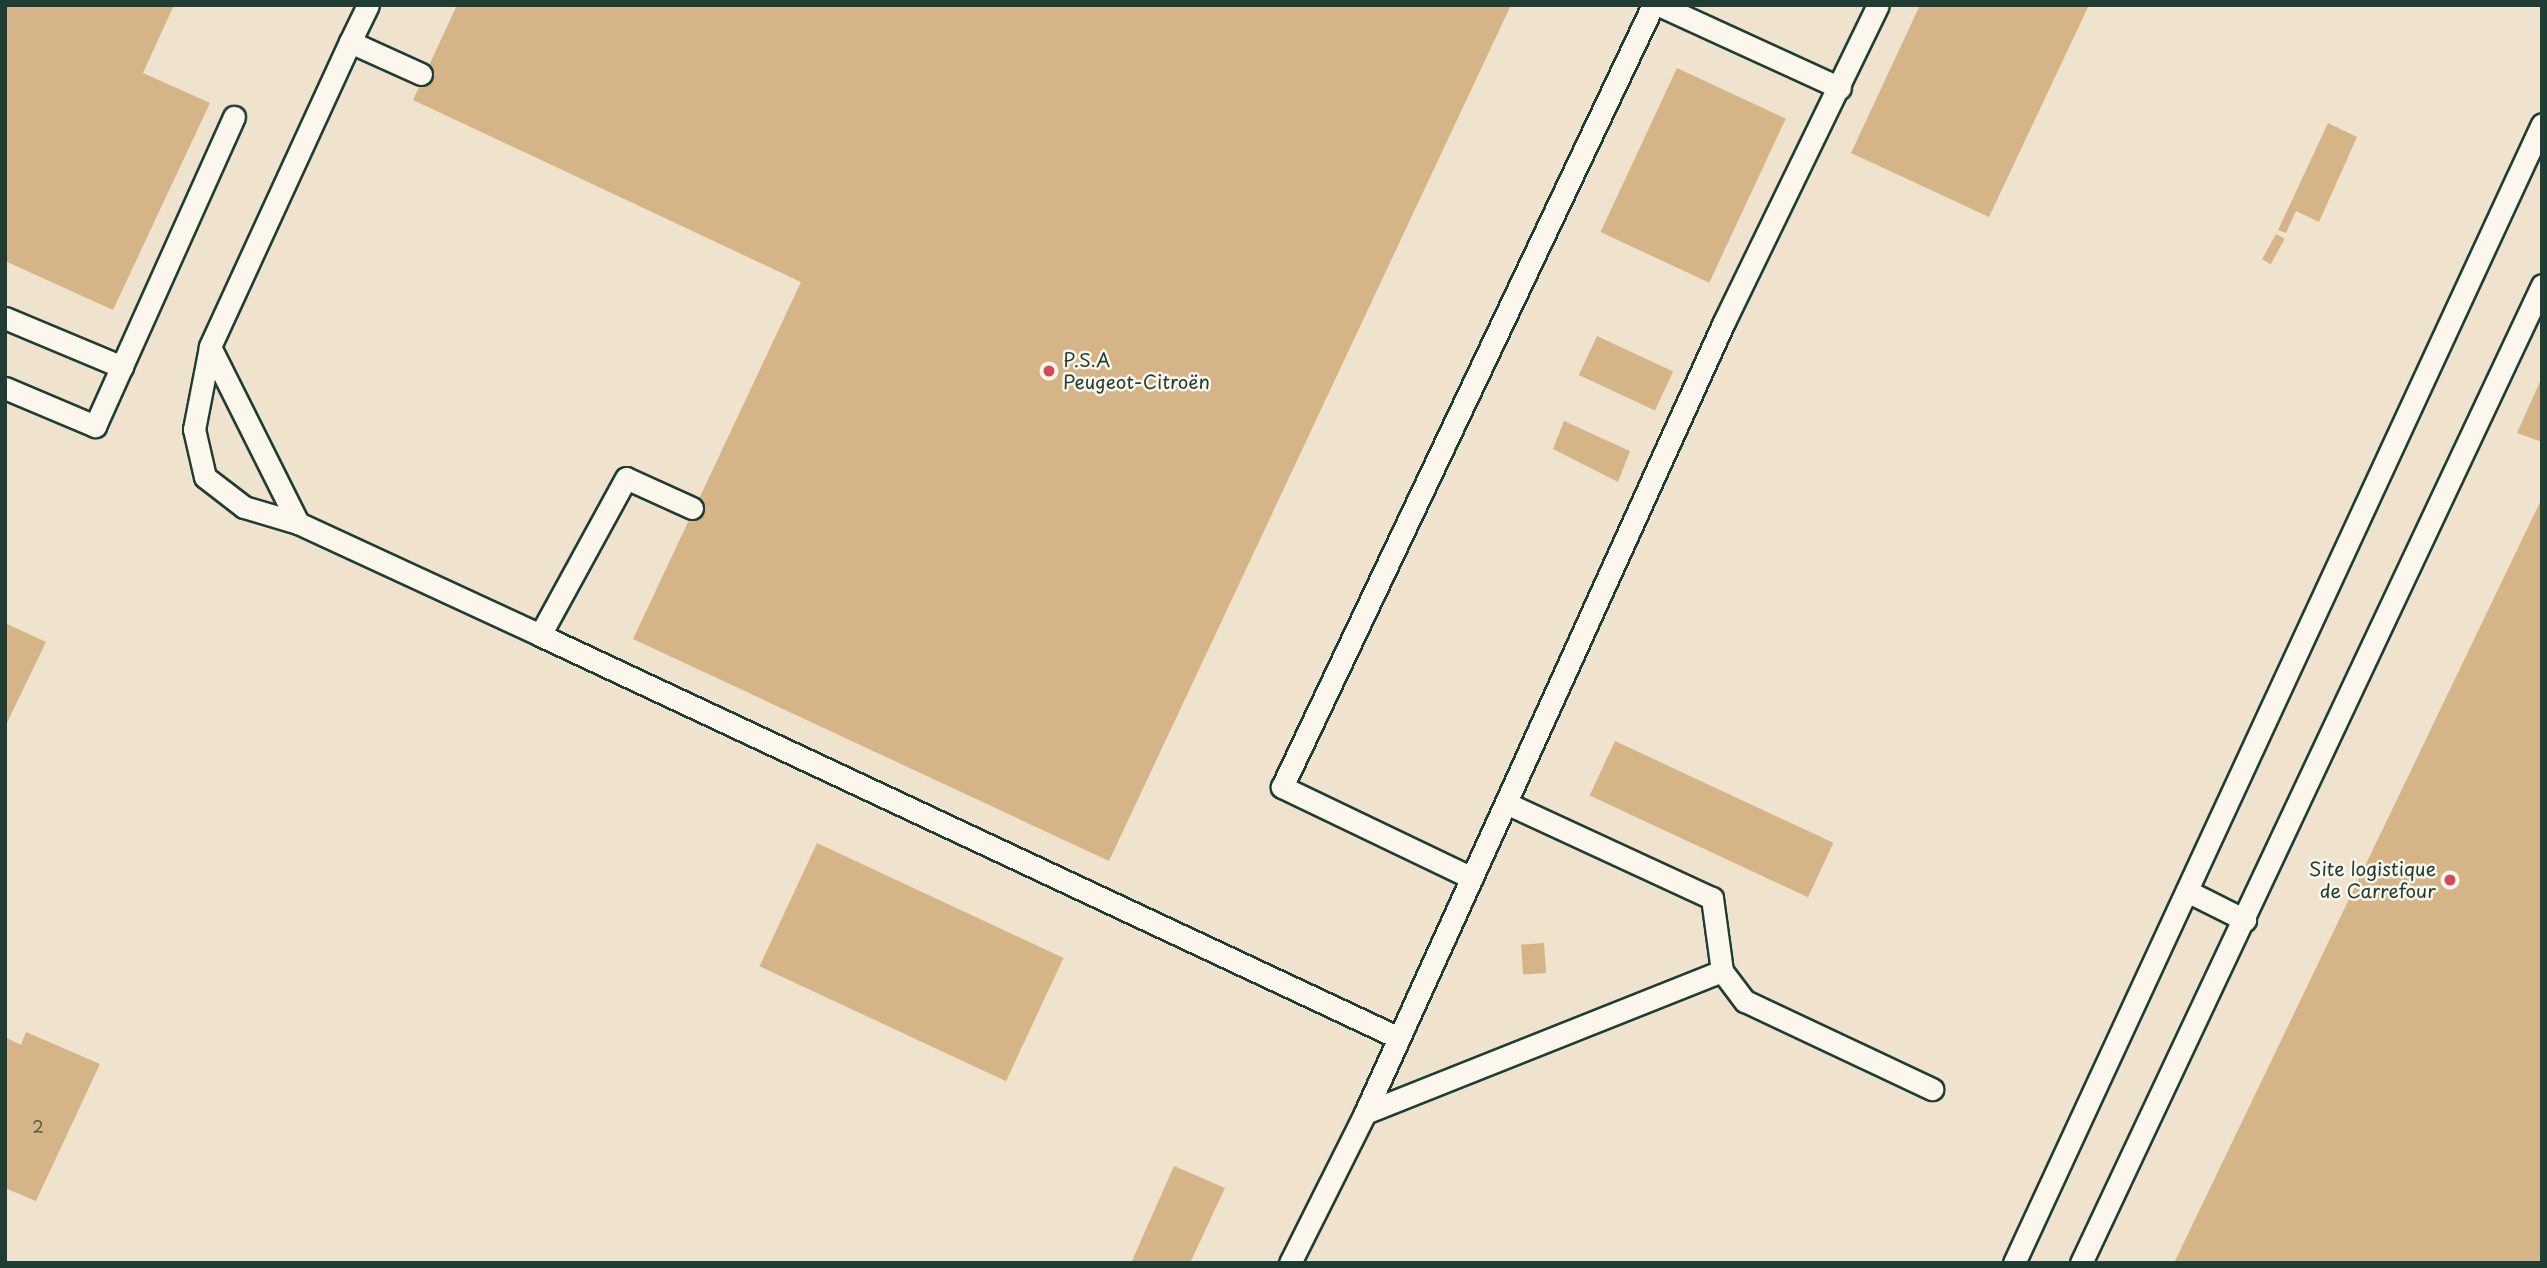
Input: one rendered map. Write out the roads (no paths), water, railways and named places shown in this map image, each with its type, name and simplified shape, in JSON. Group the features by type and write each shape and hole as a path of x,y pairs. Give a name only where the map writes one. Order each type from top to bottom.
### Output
{"lane":[{"path":"368,5 210,347 194,429 205,477 244,507 298,523 1399,1038"},
{"path":"1472,878 1282,787 1656,5 1840,88"},
{"path":"1290,1263 1366,1113 1724,322 1878,5"},
{"path":"350,42 421,74"},
{"path":"5,388 95,426 234,117"},
{"path":"2014,1263 2542,124"},
{"path":"2081,1263 2542,285"},
{"path":"5,317 122,367"},
{"path":"210,347 298,523"},
{"path":"540,635 626,478 692,508"},
{"path":"1506,803 1712,898 1723,971 1745,1001 1932,1089"},
{"path":"2187,891 2245,920"},
{"path":"1366,1113 1723,971"}],"place":[{"name":"P.S.A Peugeot-Citroën","path":"1049,371"},
{"name":"Site logistique de Carrefour","path":"2450,880"}]}
